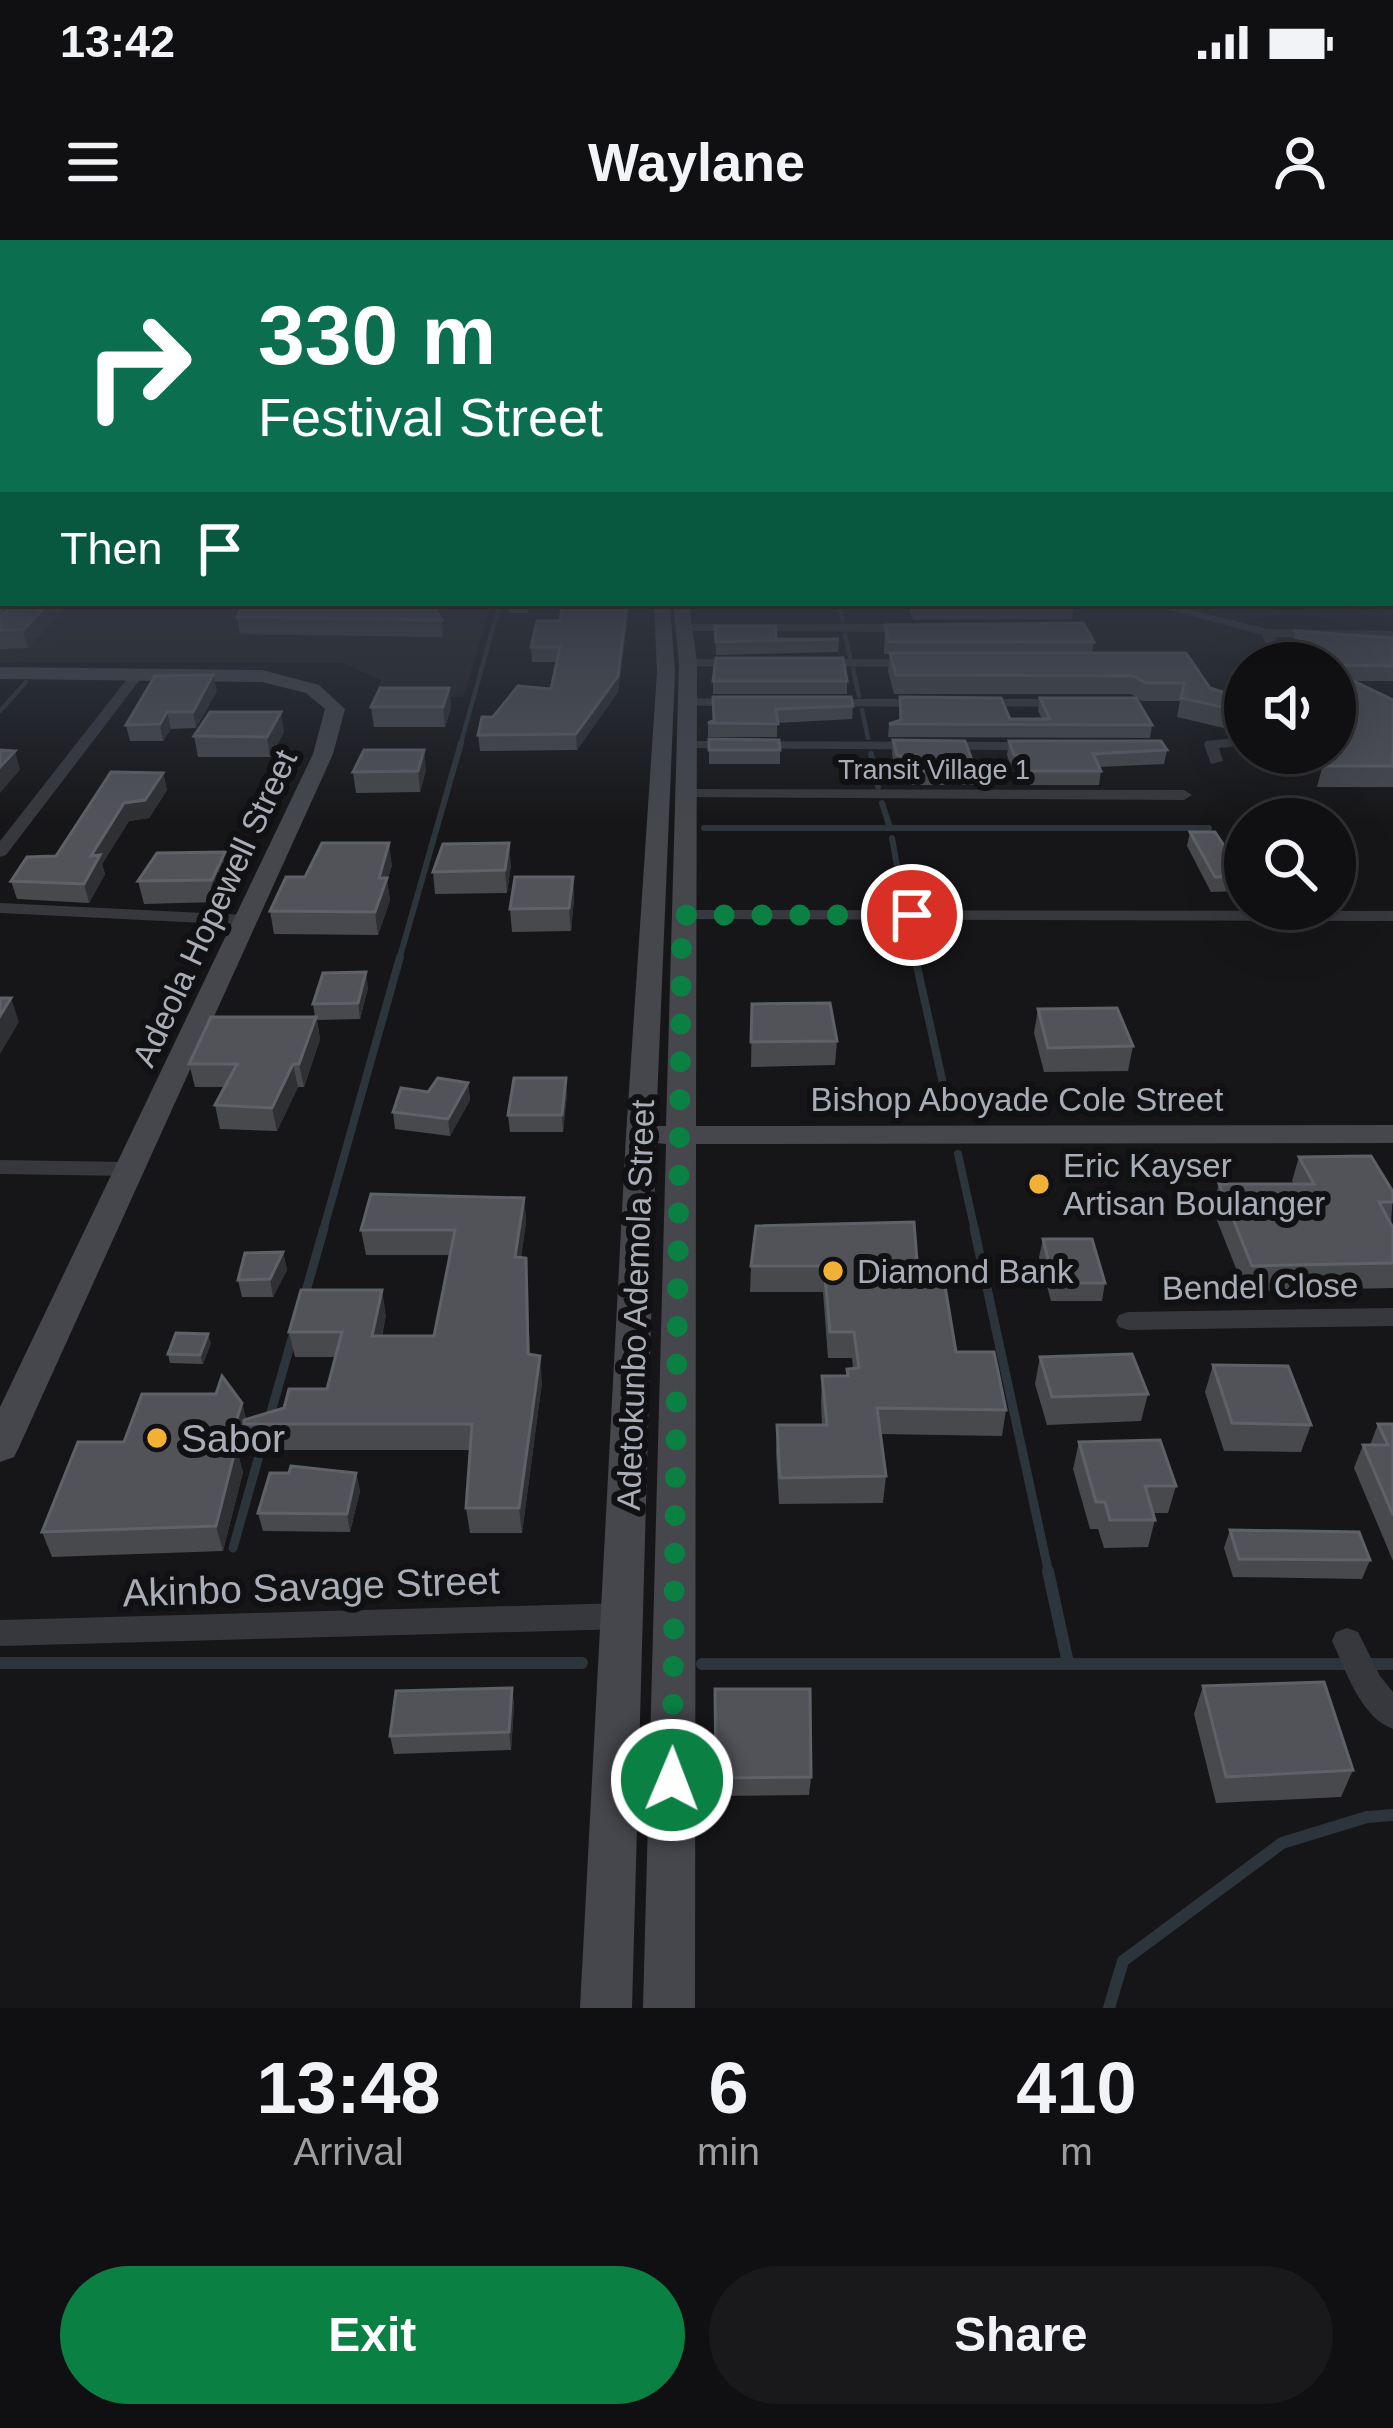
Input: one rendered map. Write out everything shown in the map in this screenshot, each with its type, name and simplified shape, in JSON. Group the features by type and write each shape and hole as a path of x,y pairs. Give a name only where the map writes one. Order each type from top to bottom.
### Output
{"main road":[{"name":"Adetokunbo Ademola Street","path":"606,2008 641,1126 670,659"},
{"name":"Adetokunbo Ademola Street","path":"669,2008 686,746 682,659"},
{"name":"Adeola Hopewell Street","path":"0,673 282,679 327,696 335,709 323,754 0,1447"},
{"name":"Bishop Aboyade Cole Street","path":"680,1126 1393,1116"},
{"name":"Bishop Aboyade Cole Street","path":"641,1126 1393,1134"}],"street":[{"path":"744,659 752,663"},
{"path":"800,663 920,663"},
{"path":"0,852 139,673"},
{"path":"686,703 751,703"},
{"path":"798,703 941,703"},
{"path":"964,703 1083,703"},
{"path":"1216,761 1211,744 1224,743"},
{"path":"686,746 1061,746"},
{"name":"Transit Village 1","path":"683,794 1184,795"},
{"path":"0,908 245,920"},
{"path":"682,915 1393,916"},
{"path":"0,1167 129,1169"},
{"name":"Bendel Close","path":"1128,1322 1393,1317"},
{"name":"Akinbo Savage Street","path":"0,1633 624,1616"},
{"path":"1347,1641 1369,1686 1393,1714"}],"shaded area":[{"path":"475,659 463,697 375,697 381,680 343,663 0,662"}],"building":[{"path":"558,659 620,659 618,676 576,734 478,735 482,717 493,717 518,686 551,689"},
{"path":"716,659 843,659 847,681 713,681"},
{"path":"892,659 1190,659 1210,688 1224,692 1224,707 1181,698 1184,683 1146,683 1134,676 896,675"},
{"path":"1356,659 1393,659 1393,666 1356,665"},
{"path":"213,675 193,712 167,712 160,724 126,725 155,676"},
{"path":"1356,682 1393,700 1393,766 1356,766"},
{"path":"380,688 449,688 443,707 371,707"},
{"path":"713,697 851,697 853,706 776,709 778,724 708,723 714,720"},
{"path":"900,697 1001,698 1010,719 1050,719 1040,698 1136,698 1152,725 889,724 901,720"},
{"path":"210,712 281,712 267,737 194,736"},
{"path":"709,739 779,740 780,750 709,750"},
{"path":"893,740 965,741 976,771 908,771"},
{"path":"1009,741 1161,741 1167,750 1093,754 1101,771 1028,771"},
{"path":"0,750 15,751 0,767"},
{"path":"364,750 424,750 418,771 353,772"},
{"path":"111,772 163,773 145,800 124,803 91,856 100,855 84,884 11,881 27,857 56,856"},
{"path":"1190,832 1215,832 1224,846 1224,877 1215,877"},
{"path":"322,843 389,843 379,878 387,878 375,912 270,911 286,877 305,877"},
{"path":"509,843 505,870 433,872 443,844"},
{"path":"225,852 212,880 138,881 157,853"},
{"path":"515,877 573,877 569,908 510,909"},
{"path":"366,972 358,1003 313,1004 323,973"},
{"path":"0,998 11,998 0,1016"},
{"path":"830,1003 837,1041 751,1042 752,1004"},
{"path":"1117,1008 1133,1046 1048,1048 1038,1009"},
{"path":"211,1017 316,1017 299,1064 293,1064 272,1108 215,1105 237,1064 189,1064"},
{"path":"438,1078 468,1083 448,1119 393,1112 401,1088 428,1092"},
{"path":"514,1078 566,1078 562,1115 508,1115"},
{"path":"1371,1156 1393,1192 1393,1202 1379,1202 1393,1228 1393,1263 1252,1266 1219,1184 1314,1184 1299,1157"},
{"path":"371,1194 524,1198 515,1257 526,1258 528,1354 540,1356 519,1508 466,1508 472,1424 244,1424 244,1420 284,1408 289,1389 327,1389 342,1332 289,1332 301,1290 382,1290 372,1336 434,1336 455,1230 361,1230"},
{"path":"914,1222 918,1274 943,1274 956,1352 994,1352 1006,1410 877,1408 886,1476 780,1478 777,1425 827,1425 822,1376 848,1376 847,1369 859,1368 854,1332 830,1332 824,1266 751,1266 756,1226"},
{"path":"1043,1239 1092,1239 1105,1283 1054,1283"},
{"path":"283,1252 270,1279 238,1280 245,1253"},
{"path":"176,1333 208,1334 200,1355 168,1354"},
{"path":"1132,1354 1148,1394 1052,1397 1040,1357"},
{"path":"1213,1365 1288,1366 1311,1425 1232,1423"},
{"path":"222,1376 242,1403 228,1447 236,1447 216,1526 42,1532 78,1442 124,1442 142,1394 216,1394"},
{"path":"1378,1424 1393,1424 1393,1515 1363,1445 1388,1445"},
{"path":"1160,1440 1176,1486 1145,1486 1155,1520 1110,1520 1105,1502 1096,1502 1079,1442"},
{"path":"291,1466 356,1473 347,1514 258,1513 270,1473 289,1473"},
{"path":"1230,1530 1359,1532 1370,1560 1239,1559"},
{"path":"1324,1682 1353,1770 1226,1777 1203,1686"},
{"path":"512,1688 509,1732 390,1736 396,1691"},
{"path":"715,1689 810,1689 811,1777 716,1778"}],"waterway":[{"path":"460,746 484,659"},
{"path":"853,669 859,696"},
{"path":"0,711 26,682"},
{"path":"862,710 868,738"},
{"path":"399,960 461,743"},
{"path":"871,754 878,787"},
{"path":"882,803 890,828"},
{"path":"704,828 890,828"},
{"path":"890,828 1209,828"},
{"path":"892,838 903,899"},
{"path":"911,937 916,960"},
{"path":"323,1231 400,957"},
{"path":"915,957 944,1088"},
{"path":"958,1154 975,1231"},
{"path":"304,1298 324,1228"},
{"path":"974,1228 1049,1574"},
{"path":"269,1419 293,1335"},
{"path":"233,1548 262,1445"},
{"path":"1048,1571 1068,1663"},
{"path":"0,1663 582,1663"},
{"path":"702,1664 1348,1664"},
{"path":"1369,1664 1393,1664"},
{"path":"1109,2008 1123,1961 1282,1843 1367,1817 1393,1815"}],"place":[{"name":"Eric Kayser Artisan Boulanger","path":"1039,1184"},
{"name":"Diamond Bank","path":"833,1271"},
{"name":"Sabor","path":"157,1438"}],"route":[{"path":"672,1780 682,915 912,915"}]}
